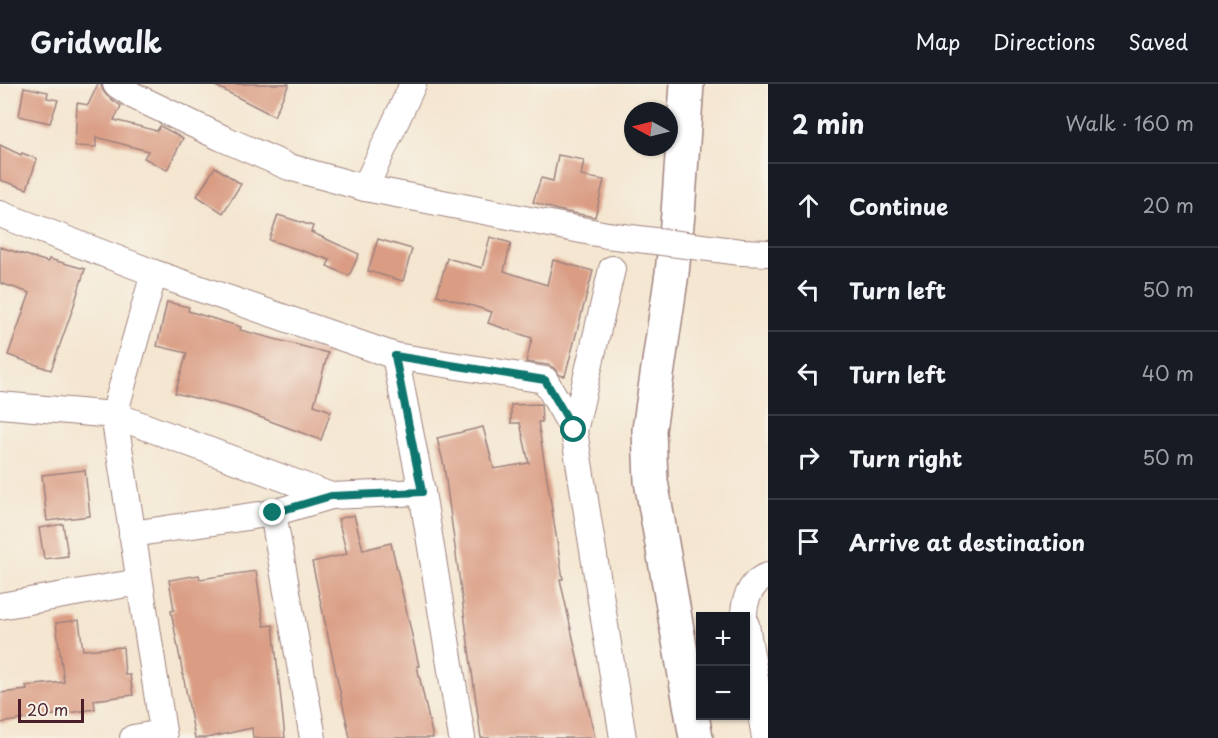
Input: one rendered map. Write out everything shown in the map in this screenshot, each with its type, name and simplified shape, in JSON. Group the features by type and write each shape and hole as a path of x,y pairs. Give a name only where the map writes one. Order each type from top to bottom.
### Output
{"street":[{"path":"116,84 135,96 261,155 290,167 364,188 607,235 741,252 768,253"},
{"path":"364,188 413,84"},
{"path":"687,84 676,238 649,430 651,481 696,738"},
{"path":"0,214 154,273 395,356 545,380 574,430 623,738"},
{"path":"574,430 612,269"},
{"path":"133,738 164,735 114,415 154,273"},
{"path":"395,356 422,492 462,738"},
{"path":"0,405 114,415 331,496"},
{"path":"132,534 273,513 331,496 422,492"},
{"path":"273,513 313,738"},
{"path":"745,612 748,593 764,577 768,576"},
{"path":"0,606 139,582"},
{"path":"750,649 765,738"}],"building":[{"path":"98,84 101,84 107,96 121,106 114,120 157,131 160,126 183,138 167,170 144,158 148,151 96,137 96,147 75,146 77,103 88,105"},
{"path":"212,84 289,84 274,116"},
{"path":"24,87 48,92 47,98 58,100 50,123 19,116"},
{"path":"0,145 21,155 22,153 37,159 27,189 0,180"},
{"path":"558,155 584,160 581,176 604,180 595,217 557,210 533,202 541,178 553,181"},
{"path":"215,167 241,184 223,213 197,196"},
{"path":"278,215 313,226 311,232 359,254 349,276 327,266 330,260 269,240"},
{"path":"490,237 511,243 504,271 547,285 553,260 593,271 565,376 559,375 554,368 548,365 526,362 532,338 488,323 492,312 437,295 447,258 482,268"},
{"path":"378,239 412,249 403,281 368,271"},
{"path":"0,247 48,262 49,259 85,269 51,370 8,355 30,293 0,283"},
{"path":"167,302 189,307 188,311 241,327 240,330 328,353 314,405 331,411 321,440 238,409 175,393 187,353 157,346"},
{"path":"541,404 542,422 538,422 563,579 560,579 595,738 481,738 444,466 437,438 483,427 494,469 529,463 520,423 511,423 511,405"},
{"path":"85,470 90,516 47,521 42,475"},
{"path":"354,515 363,550 391,543 433,738 350,738 312,562 347,554 338,519"},
{"path":"63,524 68,556 44,559 39,528"},
{"path":"256,571 264,626 273,625 285,738 253,738 252,728 207,738 195,738 171,611 174,610 169,580 199,575 200,579"},
{"path":"79,620 83,650 123,647 125,675 130,675 133,695 94,700 95,709 0,723 0,693 27,690 26,686 64,682 56,623"}],"route":[{"path":"273,513 331,496 422,492 395,356 545,380 549,383 574,430"}]}
